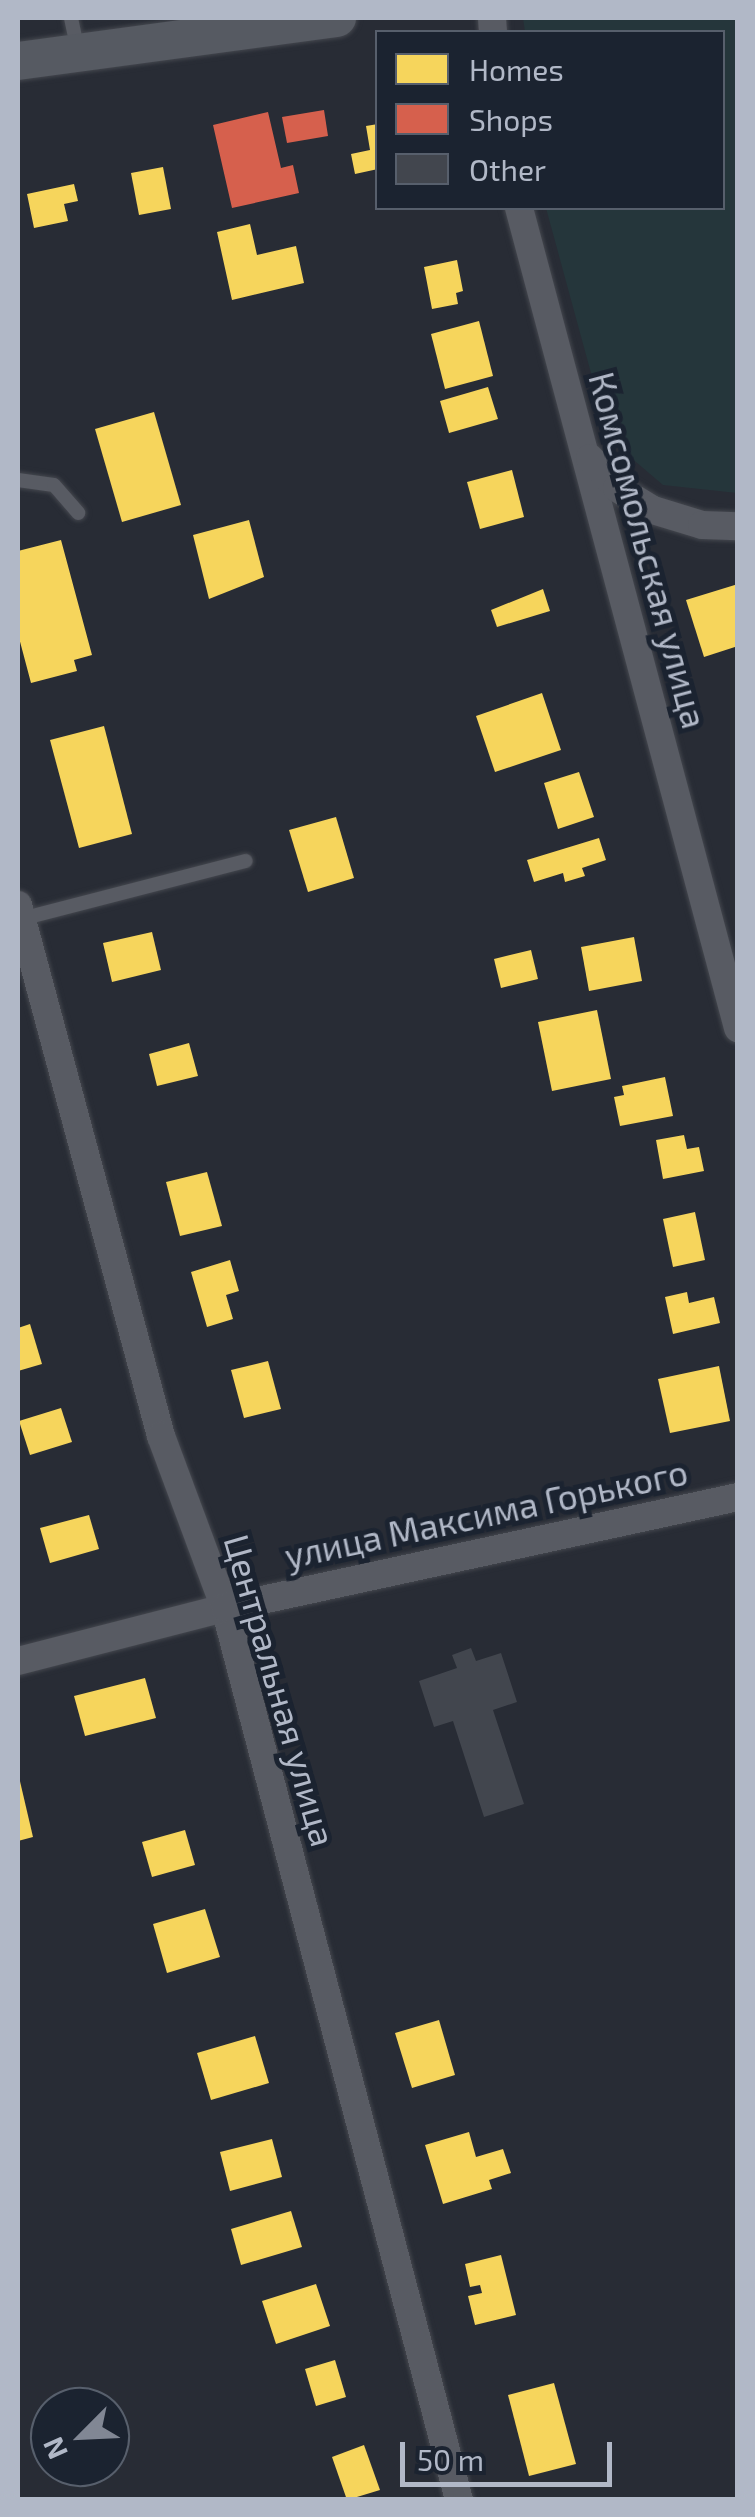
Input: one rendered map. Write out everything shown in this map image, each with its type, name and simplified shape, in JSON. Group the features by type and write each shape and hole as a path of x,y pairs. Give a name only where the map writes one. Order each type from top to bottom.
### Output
{"street":[{"path":"18,61 75,35 337,18"},
{"name":"Комсомольская улица","path":"520,210 738,1028"},
{"path":"586,453 617,488 653,510 702,525 738,526"},
{"name":"Центральная улица","path":"19,912 161,1436 225,1608 460,2500"},
{"name":"улица Максима Горького","path":"18,1662 225,1608 738,1498"}],"lane":[{"path":"18,480 54,484 78,513"},
{"path":"19,912 246,861"}],"shaded area":[{"path":"523,18 737,18 737,493 663,485 609,439 547,210 725,210 725,30 525,30"}],"building: Homes":[{"path":"375,124 375,170 355,174 351,154 370,150 366,126"},
{"path":"163,167 171,209 139,215 131,173"},
{"path":"74,184 78,201 64,204 68,221 34,228 27,194"},
{"path":"250,224 257,255 296,246 304,283 232,300 217,232"},
{"path":"457,260 463,291 456,293 458,304 432,309 424,267"},
{"path":"479,321 493,376 445,389 431,334"},
{"path":"488,387 498,419 449,433 440,401"},
{"path":"154,412 181,505 122,522 95,429"},
{"path":"512,470 524,517 480,529 467,482"},
{"path":"249,520 264,577 209,599 193,535"},
{"path":"61,540 92,655 74,660 77,671 31,683 18,634 18,551"},
{"path":"738,584 738,646 704,657 686,600"},
{"path":"543,589 550,611 497,627 491,610"},
{"path":"542,693 561,750 495,772 476,716"},
{"path":"104,726 132,834 79,848 50,740"},
{"path":"579,772 594,817 558,829 544,783"},
{"path":"336,817 354,878 308,892 289,830"},
{"path":"599,838 606,860 582,868 585,876 565,882 563,873 534,882 527,860"},
{"path":"152,932 161,970 112,982 103,943"},
{"path":"634,937 642,981 589,991 581,947"},
{"path":"531,950 538,979 501,988 494,959"},
{"path":"597,1010 611,1079 552,1091 538,1022"},
{"path":"189,1043 198,1076 157,1086 149,1054"},
{"path":"665,1077 673,1116 620,1126 614,1097 624,1095 622,1086"},
{"path":"684,1135 687,1149 699,1147 704,1171 663,1179 656,1140"},
{"path":"207,1172 222,1226 180,1236 166,1182"},
{"path":"695,1212 705,1260 673,1267 663,1219"},
{"path":"230,1260 239,1291 226,1295 233,1319 207,1327 191,1272"},
{"path":"687,1292 689,1303 714,1297 720,1323 673,1334 665,1297"},
{"path":"30,1324 42,1364 18,1371 18,1328"},
{"path":"268,1361 281,1409 244,1418 231,1370"},
{"path":"719,1366 730,1421 670,1433 658,1379"},
{"path":"61,1408 72,1442 30,1455 19,1421"},
{"path":"89,1515 99,1549 50,1563 40,1528"},
{"path":"145,1678 156,1718 85,1736 74,1696"},
{"path":"18,1778 33,1837 18,1841"},
{"path":"185,1830 195,1865 152,1877 142,1842"},
{"path":"205,1909 220,1957 167,1973 153,1924"},
{"path":"439,2020 455,2075 412,2088 395,2033"},
{"path":"255,2036 269,2083 211,2100 197,2053"},
{"path":"469,2132 476,2157 503,2149 511,2173 489,2180 492,2189 443,2204 425,2145"},
{"path":"272,2139 282,2177 230,2191 220,2152"},
{"path":"291,2211 302,2247 241,2265 231,2229"},
{"path":"501,2255 516,2315 475,2325 468,2296 482,2293 480,2285 470,2287 465,2264"},
{"path":"316,2284 330,2326 276,2344 262,2301"},
{"path":"335,2360 346,2397 316,2406 305,2369"},
{"path":"554,2383 576,2464 529,2476 508,2395"},
{"path":"364,2445 380,2490 347,2500 332,2457"}],"building: Shops":[{"path":"324,110 328,136 287,143 282,117"},
{"path":"268,112 281,168 293,165 299,193 232,208 213,125"}],"building: Other":[{"path":"471,1648 476,1661 501,1653 517,1702 493,1710 524,1804 484,1817 453,1721 434,1727 419,1681 457,1668 452,1655"}]}
